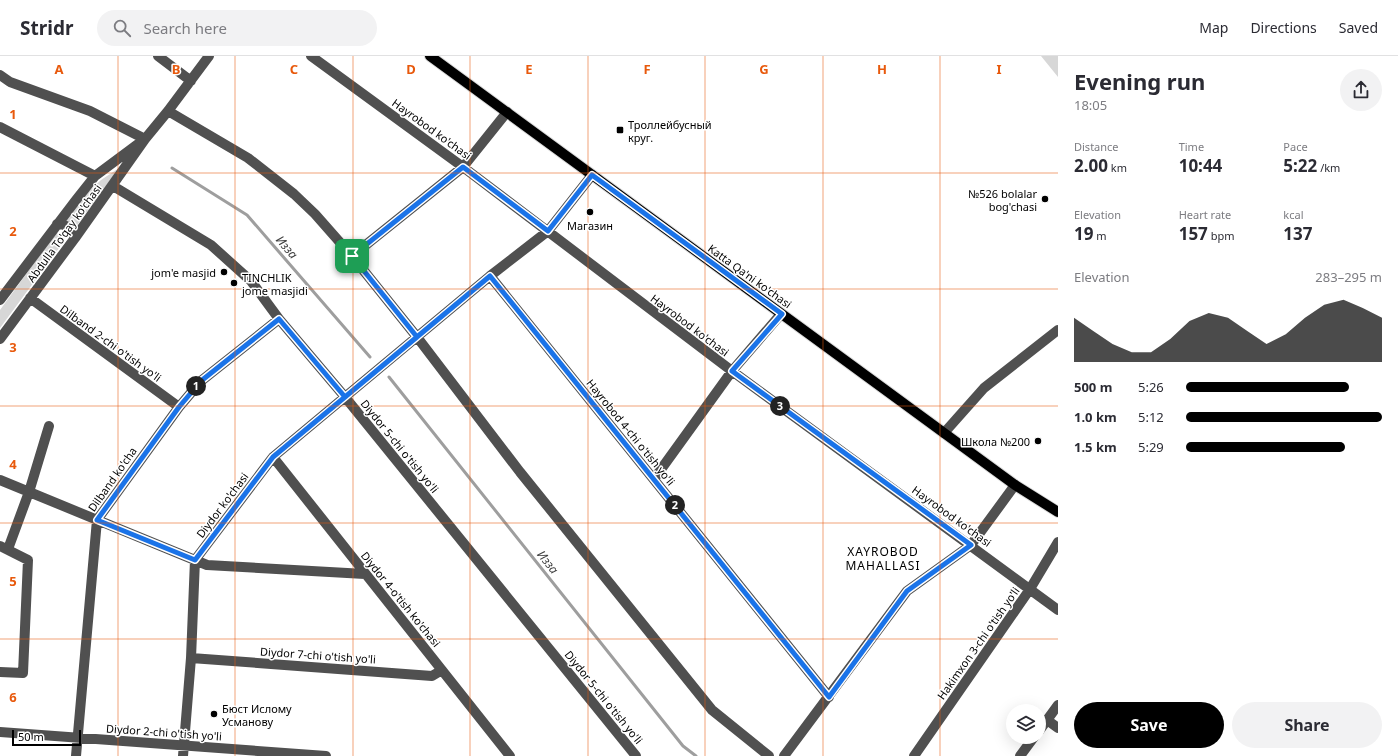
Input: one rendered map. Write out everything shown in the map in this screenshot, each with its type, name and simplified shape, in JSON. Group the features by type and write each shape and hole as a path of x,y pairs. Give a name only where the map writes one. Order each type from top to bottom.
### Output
{"main road":[{"name":"Katta Qa'ni ko'chasi","path":"430,56 1015,485 1058,512"}],"street":[{"path":"158,56 191,81"},
{"name":"Abdulla To'qay ko'chasi","path":"0,339 113,186 145,139 209,56"},
{"name":"Hayrobod ko'chasi","path":"310,56 463,167 732,371 1058,610"},
{"path":"0,75 10,82 90,111 145,139"},
{"path":"168,111 248,158 294,194 315,214 352,256 417,337 520,472 712,710 769,756"},
{"path":"352,256 463,167 507,112"},
{"path":"0,127 95,176"},
{"name":"Abdulla To'qay ko'chasi","path":"0,300 95,176 145,139"},
{"name":"Diydor ko'chasi","path":"195,560 273,457 490,276 548,231 592,175"},
{"name":"Diydor 5-chi o'tish yo'li","path":"113,186 211,245 251,281 279,319 345,397 636,756"},
{"path":"57,224 68,227 73,232 75,238"},
{"name":"Hayrobod 4-chi o'tish yo'li","path":"490,276 829,697"},
{"name":"Dilband 2-chi o'tish yo'li","path":"30,298 179,407"},
{"path":"654,479 732,371 782,314"},
{"name":"Dilband ko'cha","path":"76,756 97,520 179,407 201,381 279,319"},
{"path":"944,433 984,388 1058,330"},
{"path":"0,672 23,673 28,560 4,547 29,492 49,426"},
{"name":"Diydor 4-o'tish ko'chasi","path":"273,457 510,756"},
{"path":"0,480 207,565 365,574"},
{"path":"784,756 907,591 971,545 1015,485"},
{"name":"Hakimxon 3-chi o'tish yo'li","path":"914,756 1030,589 1058,542"},
{"path":"182,756 190,658 195,560"},
{"name":"Diydor 7-chi o'tish yo'li","path":"190,658 432,676 442,670"},
{"path":"1058,705 1047,720 1058,728"},
{"name":"Diydor 2-chi o'tish yo'li","path":"0,732 326,756"},
{"path":"1020,756 1029,744"}],"shaded area":[{"path":"1041,56 1058,56 1058,77"},
{"path":"119,168 75,228 65,221 88,192 101,180"},
{"path":"56,233 62,234 65,240 0,328 0,310"}],"waterway":[{"name":"Изза","path":"172,168 247,215 370,357"},
{"name":"Изза","path":"389,377 683,746 696,756"}],"place":[{"name":"Троллейбусный круг.","path":"620,130"},
{"name":"№526 bolalar bog'chasi","path":"1045,199"},
{"name":"Магазин","path":"590,212"},
{"name":"jom'e masjid","path":"224,272"},
{"name":"TINCHLIK jome masjidi","path":"234,283"},
{"name":"Школа №200","path":"1038,441"},
{"name":"Бюст Ислому Усманову","path":"214,714"}],"district":[{"name":"XAYROBOD MAHALLASI","path":"883,558"}],"route":[{"path":"352,256 417,337 273,457 195,560 97,520 179,407 201,381 279,319 345,397 417,337 490,276 693,526 829,697 907,591 971,545 732,371 782,314 592,175 548,231 463,167 352,256"}]}
